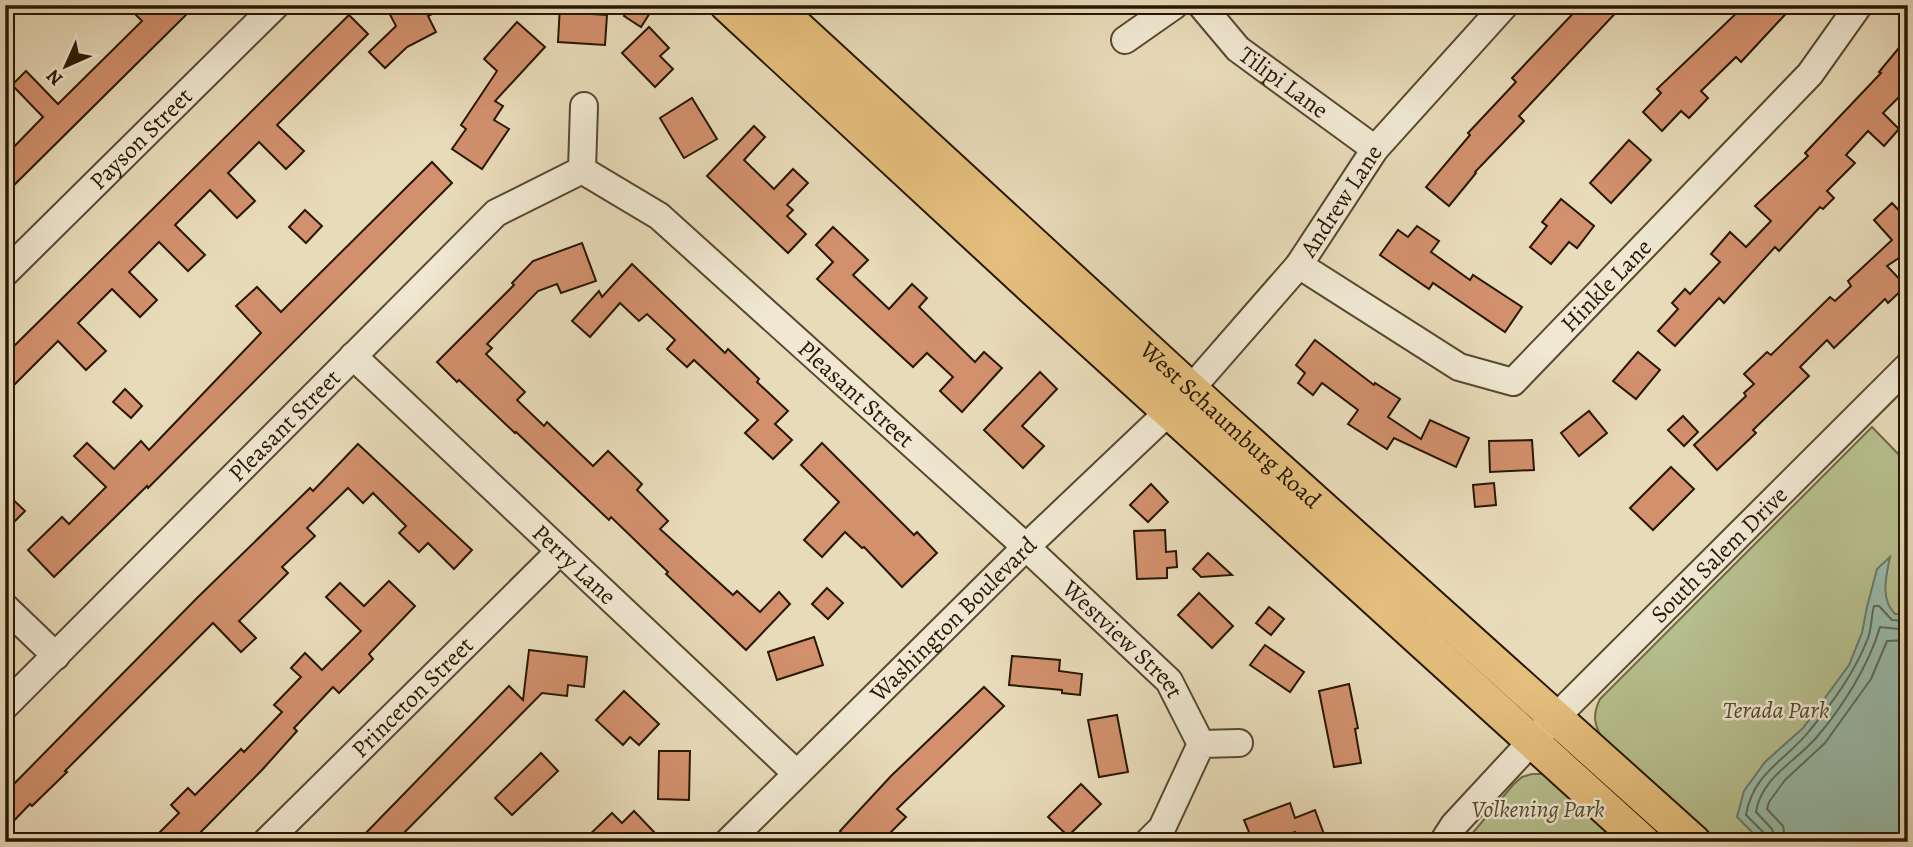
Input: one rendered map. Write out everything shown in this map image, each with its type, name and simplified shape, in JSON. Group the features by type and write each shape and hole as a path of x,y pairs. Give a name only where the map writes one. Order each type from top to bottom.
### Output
{"main road":[{"name":"West Schaumburg Road","path":"727,5 1181,400 1557,718 1694,842"},
{"name":"West Schaumburg Road","path":"772,5 1531,742 1643,842"}],"street":[{"name":"Payson Street","path":"5,273 276,5"},
{"path":"1125,40 1175,5"},
{"name":"Tilipi Lane","path":"1201,5 1238,49 1375,149"},
{"name":"Andrew Lane","path":"1181,400 1299,265 1375,149 1505,5"},
{"name":"Hinkle Lane","path":"1299,265 1459,367 1513,382 1810,74 1859,5"},
{"path":"582,170 584,106"},
{"name":"Pleasant Street","path":"5,706 496,214 582,170 659,216 1026,547"},
{"name":"Perry Lane","path":"353,356 796,773"},
{"name":"South Salem Drive","path":"1443,842 1454,825 1531,742 1908,366"},
{"name":"Washington Boulevard","path":"728,842 1026,547 1181,400"},
{"name":"Westview Street","path":"1026,547 1169,681 1201,744"},
{"name":"Princeton Street","path":"266,842 560,551"},
{"path":"5,607 56,656"},
{"path":"1148,842 1162,828 1201,744 1239,743"}],"green space":[{"name":"Terada Park","path":"1872,427 1908,464 1908,842 1715,842 1604,741 1595,720 1597,705"},
{"name":"Volkening Park","path":"1532,774 1552,776 1623,842 1465,842 1513,785 1522,777"}],"water":[{"path":"1890,557 1885,587 1887,602 1895,614 1908,614 1908,842 1762,842 1737,817 1744,791 1765,762 1803,728 1849,665 1862,633 1877,569"}],"building":[{"path":"126,5 196,5 5,194 5,156 43,117 12,85 26,71 58,104 142,21"},
{"path":"385,5 449,5 428,16 436,32 407,47 385,68 369,52 396,26"},
{"path":"560,5 578,5 578,13 607,15 605,45 558,42"},
{"path":"631,5 655,5 641,27 624,16"},
{"path":"1581,5 1623,5 1519,116 1524,121 1475,172 1449,206 1426,187 1470,135 1468,133 1516,82 1512,78"},
{"path":"1745,5 1794,5 1741,62 1736,57 1701,91 1708,98 1689,118 1681,111 1662,131 1643,112 1661,93 1657,89"},
{"path":"349,15 368,34 277,125 304,151 286,169 259,142 228,173 255,201 237,218 210,190 175,225 205,255 188,271 159,242 129,272 157,300 140,317 112,289 78,323 106,351 86,370 58,341 5,394 5,355"},
{"path":"517,22 545,47 495,101 503,106 494,120 509,129 482,169 452,149 466,129 461,125 497,71 484,59"},
{"path":"649,27 669,48 660,56 673,69 655,87 622,53"},
{"path":"1898,49 1908,57 1908,88 1883,113 1899,129 1884,146 1868,131 1846,155 1855,163 1827,191 1834,198 1823,209 1820,207 1779,251 1775,247 1724,303 1719,298 1675,346 1658,331 1678,309 1672,303 1685,289 1690,294 1720,262 1711,254 1730,232 1746,247 1771,221 1755,206 1808,156 1805,153 1881,73 1879,72"},
{"path":"692,98 717,139 684,158 660,118"},
{"path":"754,126 765,137 744,160 774,189 793,169 808,183 787,205 793,210 787,216 806,234 788,253 707,176"},
{"path":"1629,140 1651,160 1611,203 1590,183"},
{"path":"432,162 452,183 148,488 147,486 54,577 28,550 62,517 69,524 106,487 74,456 87,443 114,469 141,441 149,450 261,333 236,306 257,287 281,312"},
{"path":"1561,199 1594,226 1577,248 1569,242 1551,264 1530,247 1547,226 1542,222"},
{"path":"1892,203 1908,220 1908,257 1905,254 1887,266 1906,286 1888,303 1885,299 1834,348 1827,340 1800,367 1809,376 1753,430 1756,433 1717,470 1694,445 1746,396 1744,393 1754,384 1744,374 1767,352 1771,355 1830,297 1835,301 1851,286 1848,281 1892,240 1874,220"},
{"path":"305,210 322,226 306,243 289,227"},
{"path":"1417,226 1439,241 1431,252 1470,280 1473,275 1522,307 1505,332 1433,283 1429,289 1380,255 1398,230 1408,237"},
{"path":"833,227 868,260 853,275 889,309 912,284 927,298 919,307 975,362 984,352 1002,368 962,412 940,391 953,377 927,353 913,367 817,279 833,262 816,245"},
{"path":"582,243 596,281 561,293 557,284 538,291 487,344 492,348 486,354 525,392 517,400 544,426 547,422 593,466 608,451 642,484 637,490 668,521 660,529 733,595 737,591 760,612 779,592 790,604 746,650 611,517 609,520 437,362 514,285 512,283 533,261"},
{"path":"632,264 725,353 728,349 759,379 757,382 788,411 775,424 792,440 773,459 745,433 758,420 694,360 687,367 667,349 675,340 647,314 639,321 620,303 590,337 572,321 599,291 602,297"},
{"path":"1315,340 1374,385 1375,383 1400,399 1388,417 1421,439 1430,420 1469,438 1456,467 1394,438 1387,449 1348,424 1358,410 1322,383 1313,395 1298,383 1305,373 1296,365"},
{"path":"1638,352 1660,370 1636,399 1613,381"},
{"path":"1040,372 1057,389 1022,426 1044,446 1023,468 984,430"},
{"path":"125,389 142,406 131,418 113,402"},
{"path":"1589,411 1607,433 1579,456 1561,433"},
{"path":"1683,416 1698,432 1684,446 1668,430"},
{"path":"1532,440 1534,470 1490,472 1489,441"},
{"path":"822,443 914,535 917,532 937,553 902,587 864,547 845,532 822,557 804,540 839,502 801,465"},
{"path":"358,444 472,550 454,569 428,543 419,552 399,533 406,526 373,493 363,503 348,488 307,528 315,536 282,567 288,573 239,621 256,638 241,652 213,623 65,771 67,772 5,830 5,793 197,598 310,488 313,491"},
{"path":"1671,467 1694,489 1653,530 1630,508"},
{"path":"1494,483 1496,505 1475,507 1473,485"},
{"path":"1151,484 1168,502 1148,522 1130,505"},
{"path":"5,492 25,511 5,531"},
{"path":"1165,530 1166,552 1176,551 1177,567 1167,568 1167,578 1137,579 1134,531"},
{"path":"1208,553 1232,575 1201,577 1193,569"},
{"path":"389,581 415,606 369,654 373,659 339,693 333,687 294,728 297,731 262,770 191,842 150,842 179,813 171,805 188,788 195,795 241,749 244,752 282,712 274,705 301,677 291,668 305,653 322,670 361,631 326,597 340,583 364,606"},
{"path":"827,588 843,603 828,619 812,604"},
{"path":"1199,593 1233,626 1212,648 1178,615"},
{"path":"1269,607 1284,619 1271,635 1256,623"},
{"path":"814,637 823,665 777,680 768,652"},
{"path":"1265,645 1304,672 1290,692 1250,665"},
{"path":"529,650 587,657 584,687 568,685 567,696 542,693 395,842 357,842 509,686 523,700"},
{"path":"1012,656 1060,660 1059,671 1082,674 1080,695 1062,693 1062,690 1009,685"},
{"path":"1349,684 1358,728 1355,729 1361,763 1334,767 1319,691"},
{"path":"984,687 1004,706 897,809 906,817 881,842 850,842 840,831 891,776"},
{"path":"624,691 659,724 639,745 630,737 623,745 596,720"},
{"path":"1117,715 1128,772 1099,777 1088,720"},
{"path":"659,751 690,751 689,800 658,799"},
{"path":"541,753 558,771 512,815 495,798"},
{"path":"1081,784 1101,804 1068,836 1048,817"},
{"path":"1290,803 1295,818 1315,810 1325,837 1312,842 1298,842 1295,832 1270,842 1253,842 1244,820"},
{"path":"634,811 655,833 646,842 582,842 612,813 622,823"}]}
